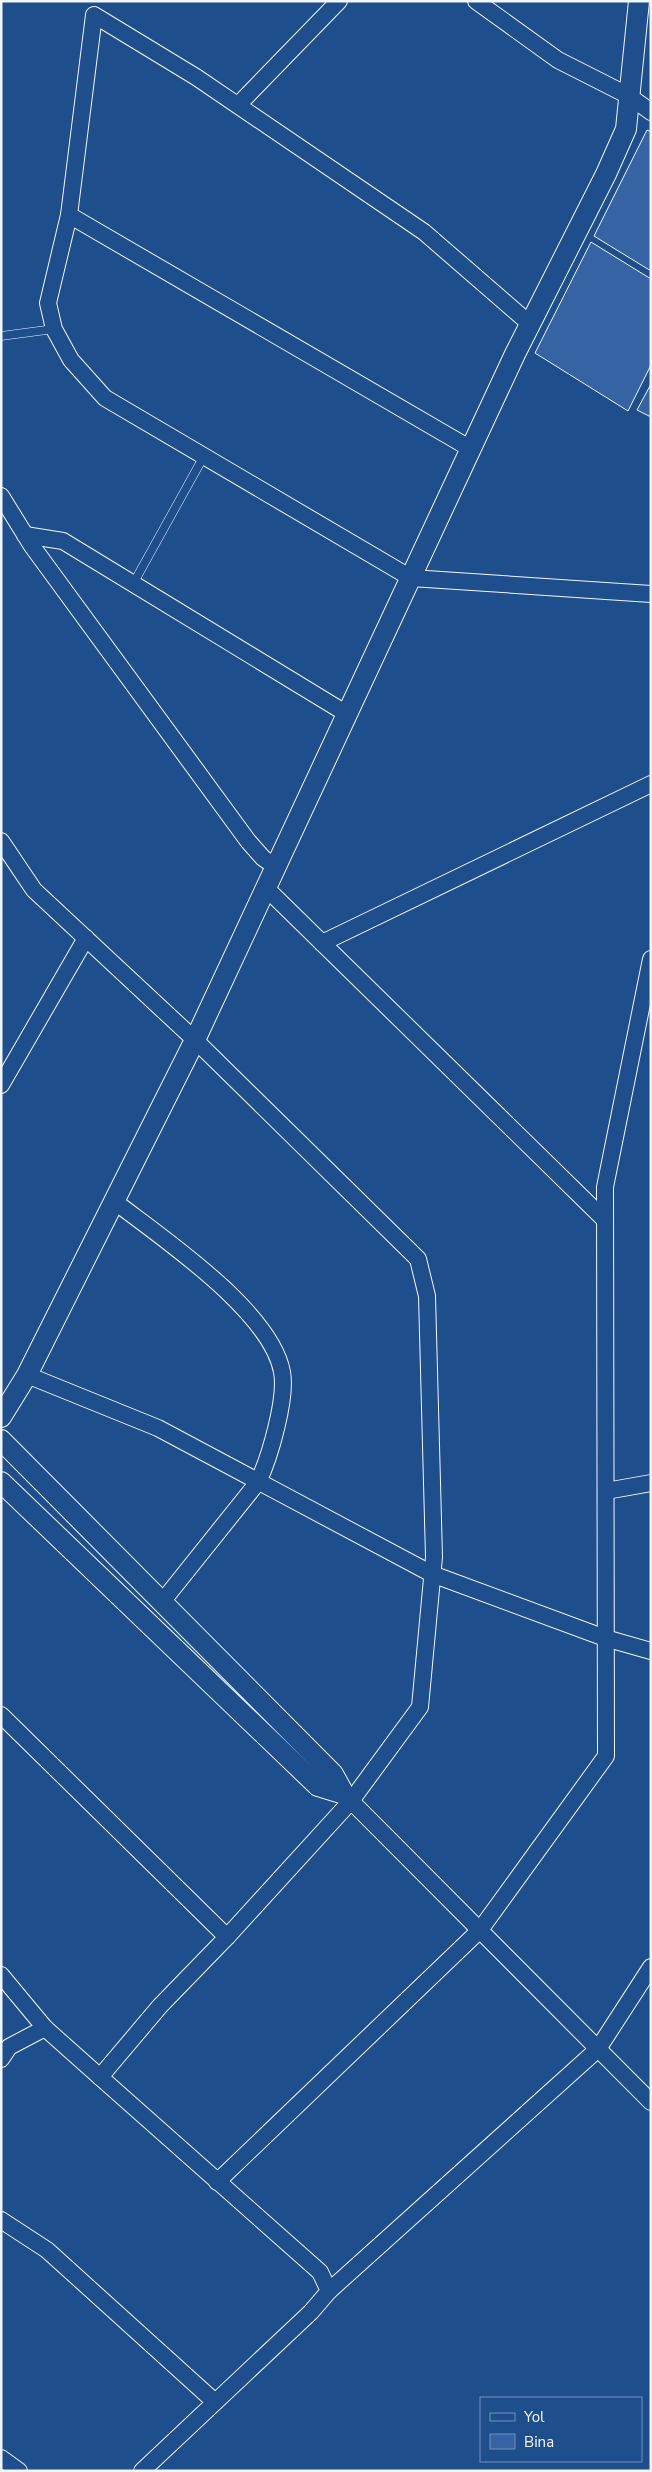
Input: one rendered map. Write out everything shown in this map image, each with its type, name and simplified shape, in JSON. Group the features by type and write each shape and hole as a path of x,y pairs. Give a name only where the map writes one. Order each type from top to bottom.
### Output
{"street":[{"path":"238,105 339,1"},
{"path":"476,1 558,60 629,96 651,112"},
{"path":"1,1417 27,1375 195,1040 471,448 530,324 602,183 626,129 639,1"},
{"path":"530,324 424,232 238,105 94,15 69,215 48,303 54,329 71,360 105,398 411,578 651,594"},
{"path":"69,215 471,448"},
{"path":"1,496 25,535 248,841 263,858 276,867"},
{"path":"25,535 62,541 348,714"},
{"path":"322,943 651,784"},
{"path":"1,841 34,890 195,1040 418,1259 427,1296 434,1556 420,1708 347,1797 227,1936 160,2006 100,2077"},
{"path":"266,888 605,1220"},
{"path":"1,1085 86,938"},
{"path":"218,2182 480,1930 606,1756 605,1187 650,968"},
{"path":"114,1201 217,1281 240,1303 275,1351 282,1371 283,1392 267,1462 258,1482 162,1602"},
{"path":"27,1375 158,1428 432,1574 606,1638 651,1651"},
{"path":"1,1440 333,1774 347,1797 651,2102"},
{"path":"1,1482 318,1786 347,1797"},
{"path":"606,1490 651,1483"},
{"path":"1,1715 227,1936"},
{"path":"142,2471 311,2312 329,2291 598,2049 651,1967"},
{"path":"1,1975 45,2028 320,2272 329,2291"},
{"path":"4,2051 45,2028"},
{"path":"1,2220 47,2250 215,2402"},
{"path":"1,2458 18,2471"}],"lane":[{"path":"1,336 54,329"},
{"path":"133,584 204,456"}],"building":[{"path":"647,130 651,132 651,271 594,236"},
{"path":"591,242 651,279 651,365 628,411 535,353"},
{"path":"651,384 651,417 637,410"}]}
